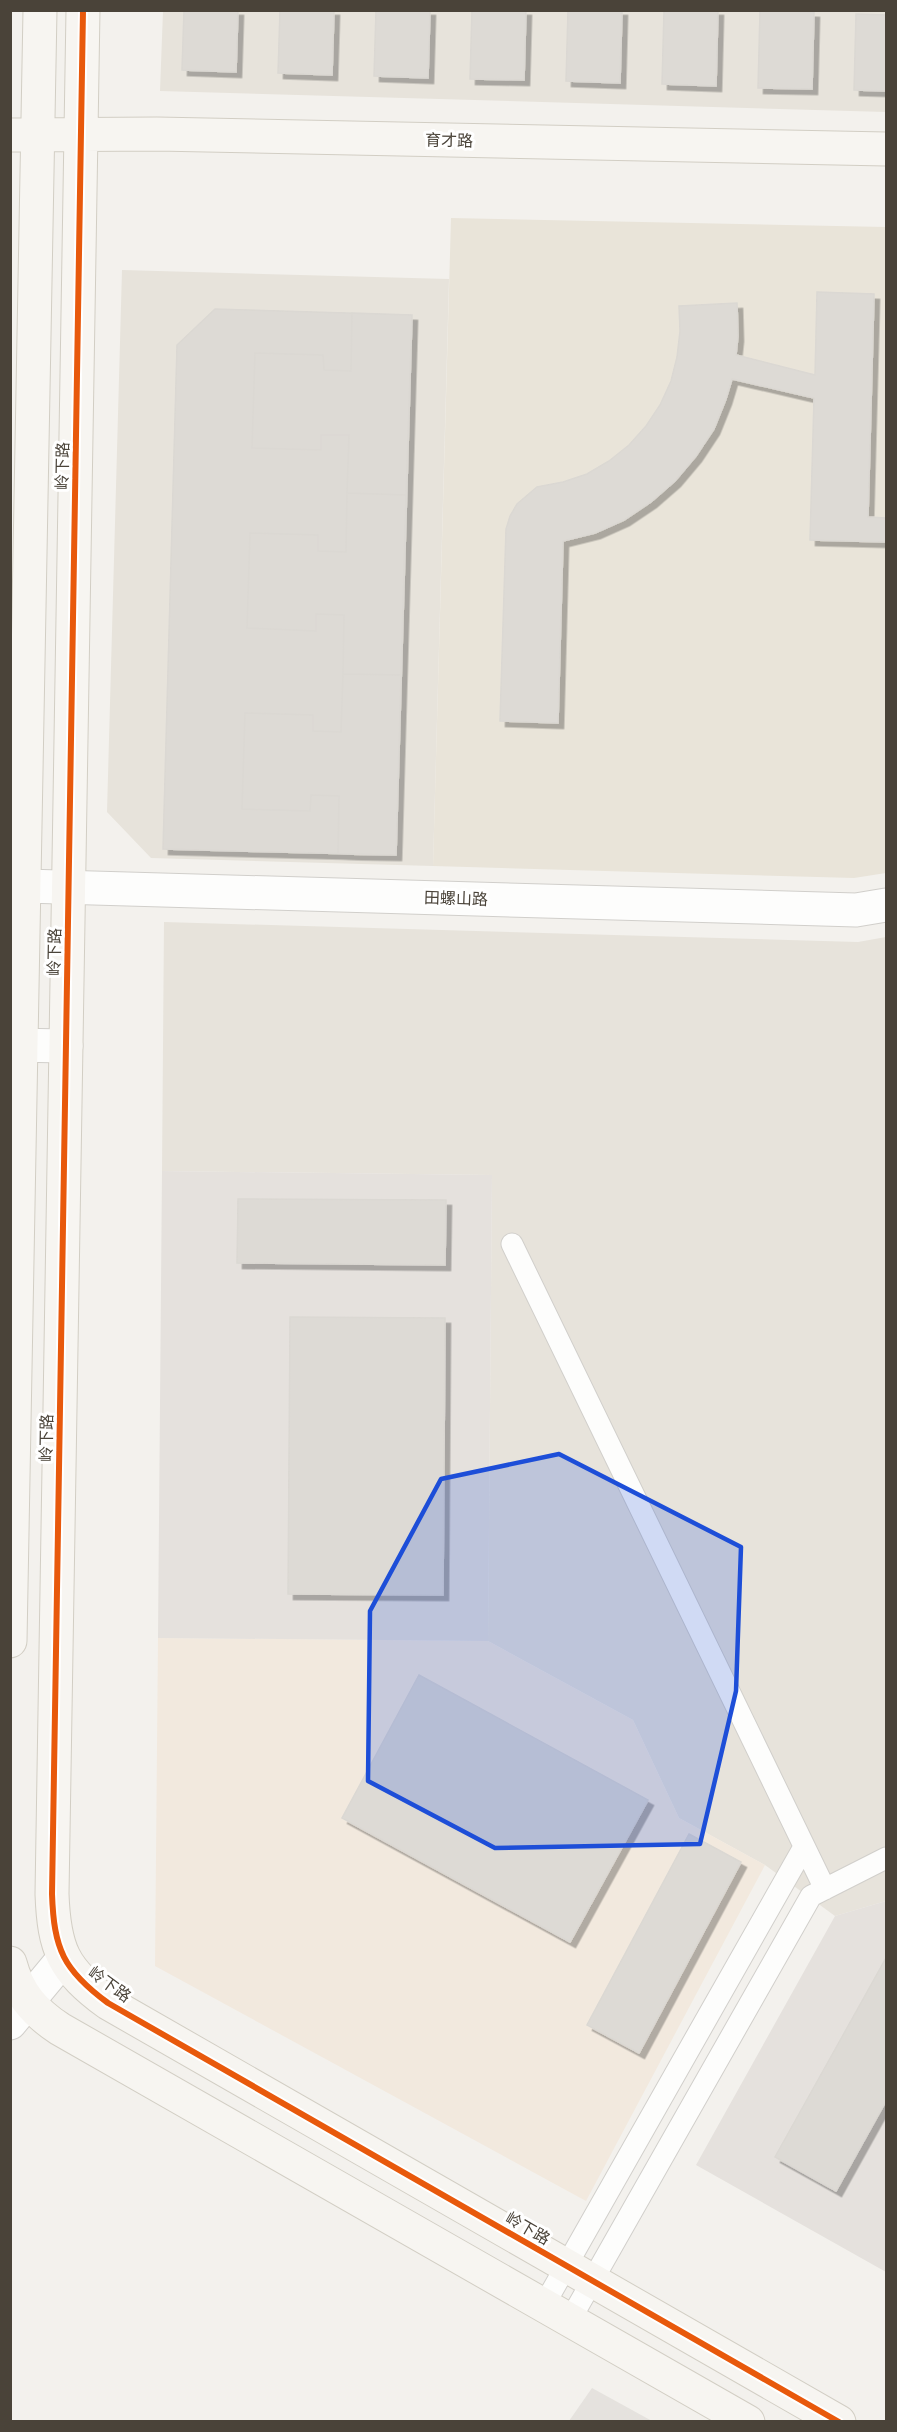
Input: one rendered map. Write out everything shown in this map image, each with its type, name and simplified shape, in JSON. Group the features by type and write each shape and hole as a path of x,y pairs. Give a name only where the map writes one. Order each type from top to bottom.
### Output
{"street":[{"name":"岭下路","path":"10,1641 16,1045 25,886 24,135 40,10"},
{"name":"岭下路","path":"83,10 52,1894 55,1931 64,1958 84,1984 108,2003 839,2421"},
{"name":"育才路","path":"24,135 169,134 886,149"},
{"name":"田螺山路","path":"25,886 856,910 886,905"},
{"path":"16,1045 66,1046"},
{"path":"19,2012 64,1958"},
{"path":"10,1963 20,1989 19,2012"},
{"path":"19,2012 37,2013 83,2043 748,2421"}],"lane":[{"path":"512,1244 804,1847 818,1893"},
{"path":"557,2312 804,1847"},
{"path":"557,2312 579,2273 818,1893 886,1858"}],"highlighted area":[{"path":"559,1454 741,1547 736,1691 700,1844 495,1848 368,1781 370,1611 441,1479"}],"shaded area":[{"path":"163,11 886,11 886,112 160,91"},
{"path":"451,218 886,227 886,873 854,878 433,866"},
{"path":"122,270 449,279 433,866 151,858 107,812"},
{"path":"164,922 858,942 886,937 886,1901 835,1916 765,1865 679,1818 633,1720 488,1641 492,1175 162,1171"},
{"path":"162,1171 492,1175 488,1641 158,1638"},
{"path":"158,1638 488,1641 633,1720 679,1818 765,1865 586,2201 155,1966"},
{"path":"886,1901 886,2272 696,2165 835,1916"},
{"path":"592,2388 652,2421 569,2421"}],"building":[{"path":"184,10 238,10 236,72 182,70"},
{"path":"280,10 334,10 332,75 278,73"},
{"path":"376,10 430,10 428,78 374,76"},
{"path":"472,10 526,10 524,80 470,79"},
{"path":"568,10 622,10 620,83 566,81"},
{"path":"664,10 718,10 716,86 662,84"},
{"path":"760,10 814,12 812,89 758,88"},
{"path":"856,14 886,15 886,91 854,90"},
{"path":"817,292 874,294 868,517 886,518 886,542 810,540 814,398 732,379 714,429 696,456 675,481 651,502 624,520 595,533 563,541 558,723 500,721 506,529 517,504 537,487 587,474 609,461 629,445 646,426 660,405 671,381 680,331 679,306 737,303 736,355 815,375"},
{"path":"215,309 412,315 396,855 163,849 177,345"},
{"path":"352,313 412,315 406,495 347,493 349,435 321,435 321,450 252,448 255,353 323,355 324,370 351,371"},
{"path":"347,493 406,495 401,675 343,674 344,615 316,614 316,631 247,628 250,533 318,535 318,551 346,552"},
{"path":"343,674 401,675 396,855 338,854 339,796 311,795 310,811 242,809 245,713 313,715 313,731 341,732"},
{"path":"238,1199 446,1200 445,1265 237,1263"},
{"path":"290,1317 445,1318 443,1595 288,1594"},
{"path":"419,1675 648,1800 570,1942 342,1818"},
{"path":"689,1834 741,1862 639,2053 587,2025"},
{"path":"886,1958 886,2101 836,2191 775,2157"}],"cycle path":[{"path":"83,10 52,1894 55,1930 59,1944 71,1969 108,2003 839,2422"}]}
